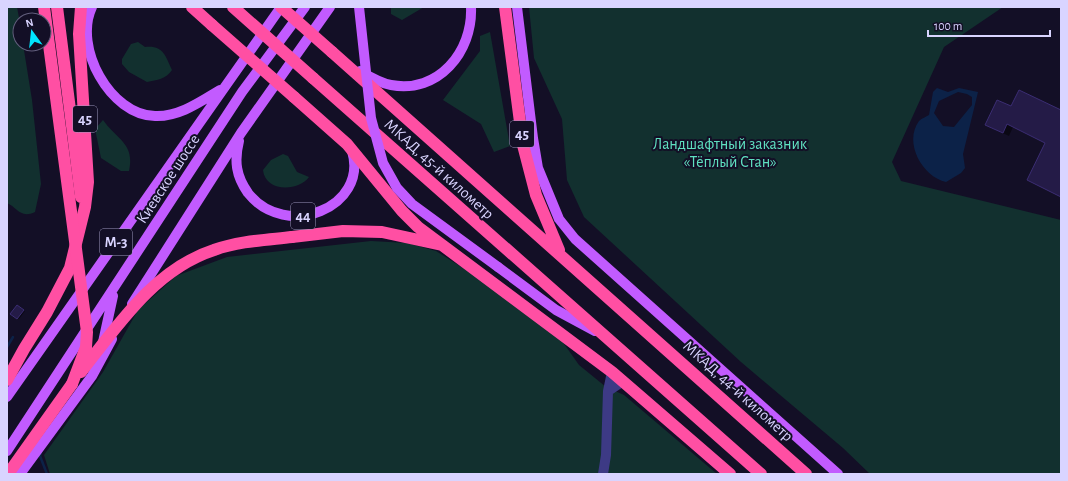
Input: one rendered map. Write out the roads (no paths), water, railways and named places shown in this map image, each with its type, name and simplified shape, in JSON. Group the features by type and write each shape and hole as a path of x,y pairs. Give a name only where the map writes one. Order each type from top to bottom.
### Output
{"highway":[{"path":"44,7 87,332 86,347 72,384"},
{"path":"7,380 47,312 70,268 79,230 81,187 57,7"},
{"name":"45","path":"79,230 85,207 88,182 79,34 81,7"},
{"path":"192,7 294,97 352,151 402,211 418,226 612,372 730,474"},
{"name":"МКАД, 45-й километр","path":"233,7 761,474"},
{"name":"МКАД, 45-й километр","path":"281,7 648,332"},
{"name":"45","path":"505,7 523,145 536,195 561,255"},
{"path":"8,474 72,384 118,325 164,276 186,262 214,250 246,242 343,232 382,232 446,246"},
{"name":"МКАД, 44-й километр","path":"648,332 806,474"}],"main road":[{"path":"92,7 88,21 87,33 95,65 109,90 117,100 130,109 142,114 168,116 201,102 225,87"},
{"name":"Киевское шоссе","path":"7,397 281,7"},
{"name":"Киевское шоссе","path":"7,451 115,289 242,92 305,7"},
{"path":"20,474 92,376 143,285 241,133 330,7"},
{"path":"359,7 371,118 383,163 397,188 412,204 556,310 606,337"},
{"path":"333,53 375,80 390,85 404,87 430,81 448,69 459,55 470,28 471,7"},
{"path":"517,7 538,168 559,219 575,239 838,474"},
{"name":"44","path":"241,133 236,153 235,166 239,178 253,199 264,208 275,214 288,217 303,216 318,212 331,206 342,196 351,184 355,172 355,160 352,151"},
{"path":"99,362 115,289"}],"lane":[{"path":"603,474 606,455 608,391 612,372"},
{"path":"608,391 623,381"}],"water":[{"path":"937,88 948,92 959,88 978,92 963,154 965,168 961,173 946,182 938,179 923,166 914,149 913,139 915,130 919,121 929,115 933,92","holes":["958,92 972,97 972,105 954,127 943,126 934,113 939,101"]}],"waterway":[{"path":"7,347 13,337"},
{"path":"41,452 40,456 47,474"}],"park label":[{"name":"Ландшафтный заказник «Тёплый Стан»","path":"730,153"}]}
